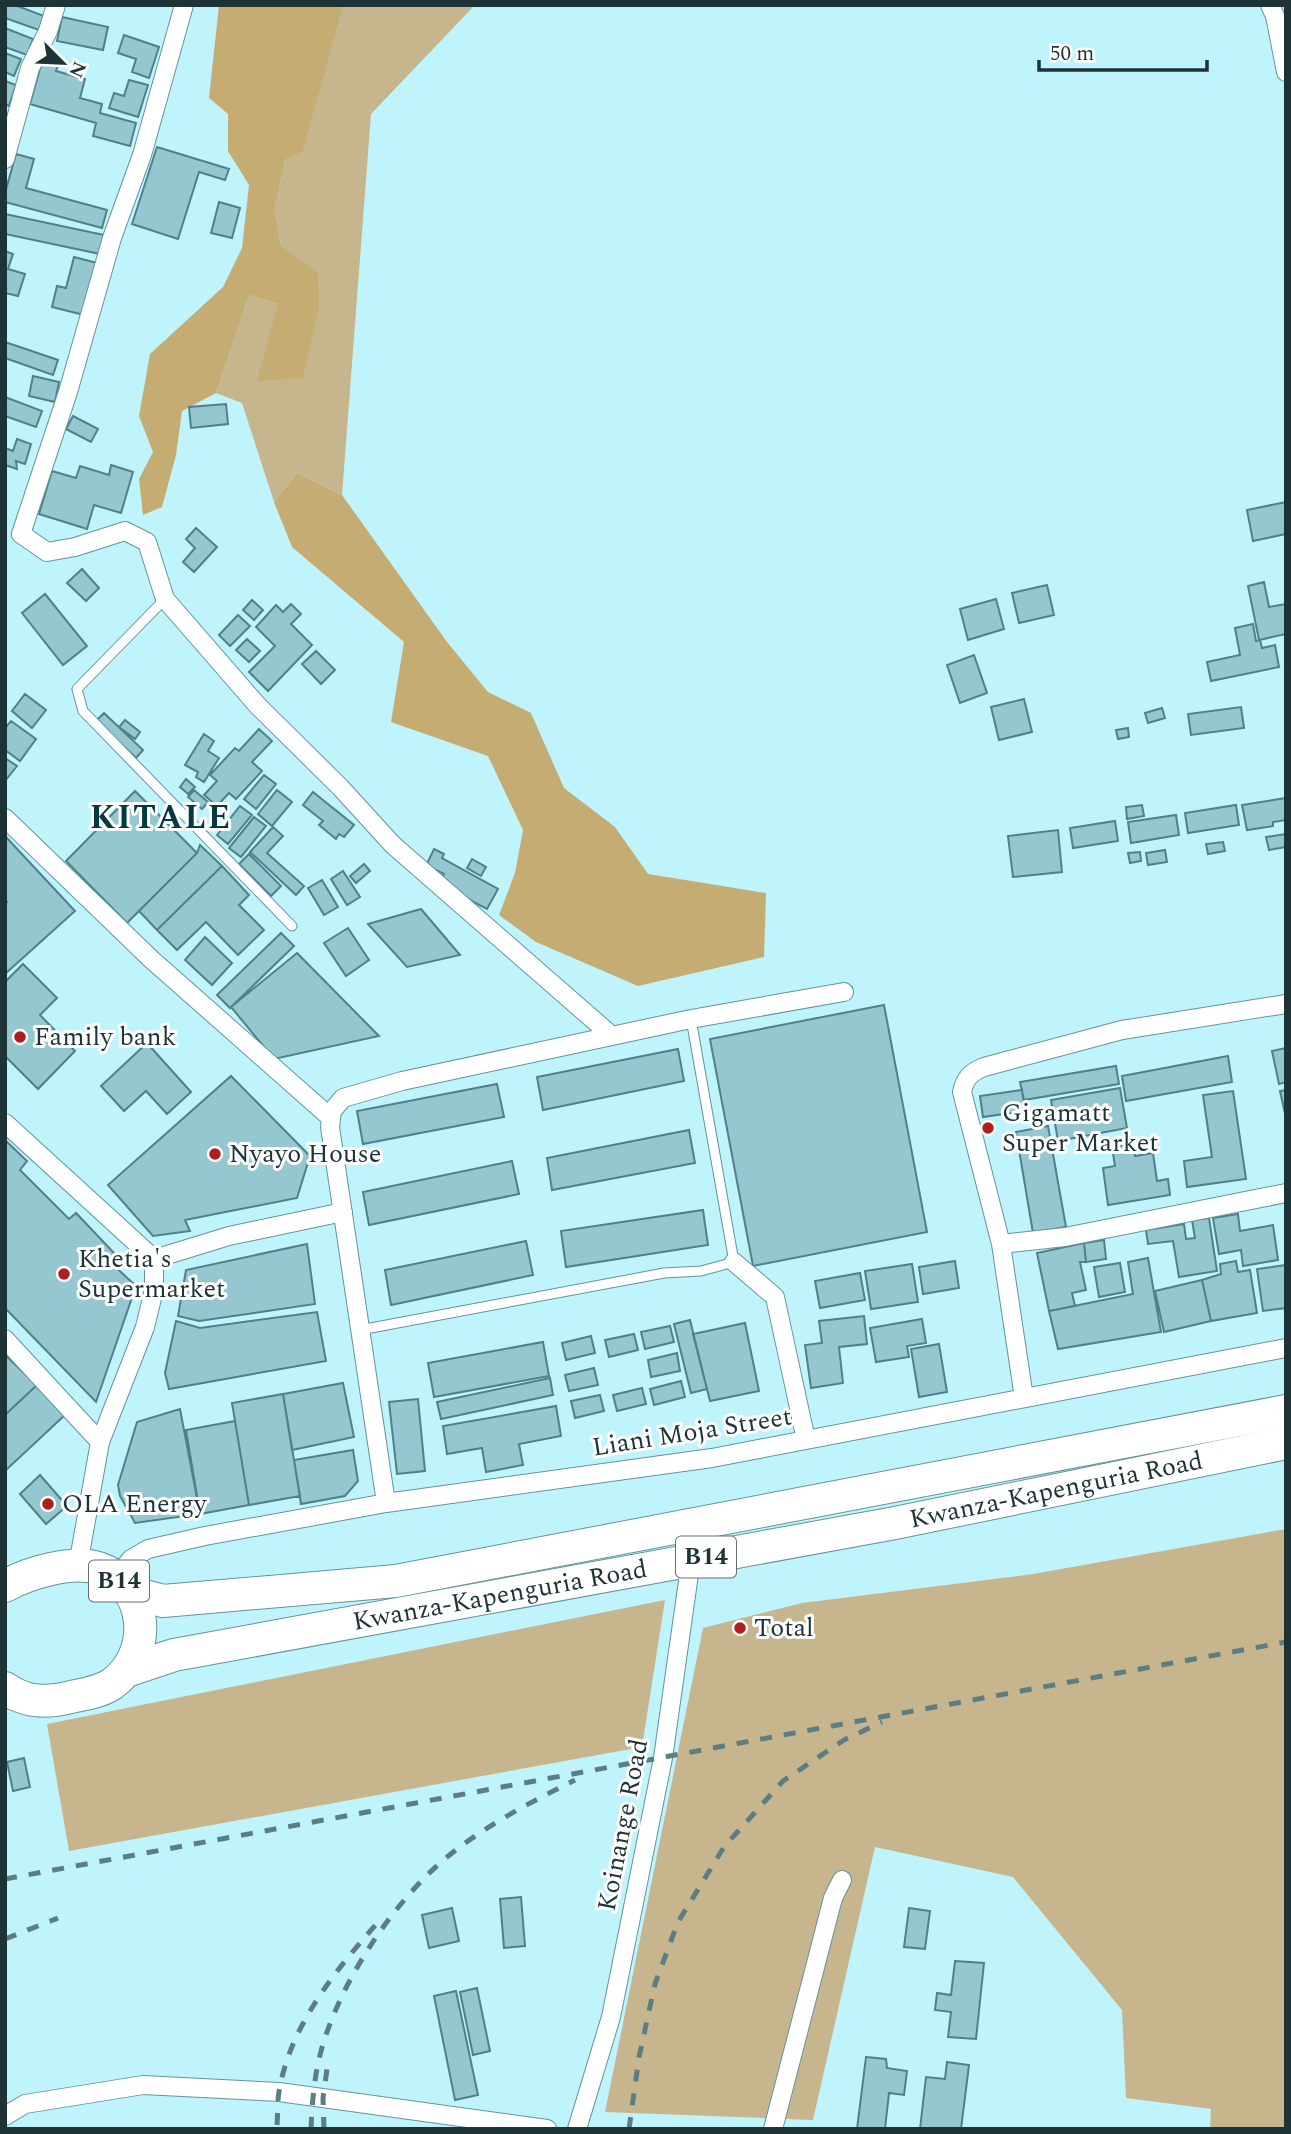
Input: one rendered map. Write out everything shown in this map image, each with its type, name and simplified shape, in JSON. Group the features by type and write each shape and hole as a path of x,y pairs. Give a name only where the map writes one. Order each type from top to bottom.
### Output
{"highway":[{"name":"Kwanza-Kapenguria Road","path":"123,1585 163,1601 396,1581 1286,1411"},
{"name":"Kwanza-Kapenguria Road","path":"126,1671 174,1655 920,1518 1286,1443"},
{"name":"B14","path":"5,1585 25,1575 78,1565 98,1568 123,1585 139,1611 142,1631 138,1653 126,1671 110,1685 57,1701 35,1701 8,1691"}],"street":[{"path":"5,159 30,68 48,30 56,5"},
{"path":"184,5 142,155 112,238 68,392 21,534 47,552 75,547 125,531 147,542 165,599 258,706 340,787 393,845 612,1036"},
{"path":"1270,5 1275,16 1286,72"},
{"path":"5,818 151,959 331,1118"},
{"path":"386,1503 330,1127 332,1111 343,1098 378,1087 691,1019 844,992"},
{"path":"1024,1398 1001,1244 962,1092 964,1081 974,1071 1122,1030 1286,1004"},
{"path":"5,1123 154,1259 154,1290 145,1326 100,1442 78,1565"},
{"path":"1001,1244 1065,1237 1286,1193"},
{"path":"154,1259 229,1236 343,1212"},
{"path":"734,1262 775,1297 806,1440"},
{"path":"5,1339 100,1442"},
{"name":"Liani Moja Street","path":"123,1585 131,1559 148,1549 205,1536 386,1503 712,1458 1286,1349"},
{"name":"Koinange Road","path":"577,2129 611,2017 663,1758 691,1560 688,1526"},
{"path":"773,2129 833,1898 842,1880"},
{"path":"5,2116 25,2104 143,2085 279,2092 547,2129"}],"lane":[{"path":"165,599 77,689 83,712 292,926"},
{"path":"360,1330 664,1273 701,1271 734,1262 691,1019"}],"shaded area":[{"path":"219,5 344,5 303,151 285,160 275,209 281,246 318,273 319,306 303,378 257,381 278,304 249,295 216,393 182,411 176,455 162,507 143,515 139,479 153,452 139,416 150,354 223,287 242,248 249,185 228,151 228,114 209,98"},
{"path":"344,5 475,5 371,114 342,495 297,473 274,502 242,403 216,393 249,295 278,304 303,378 275,209 285,160 303,150"},
{"path":"297,473 342,495 447,642 488,692 531,713 564,788 615,827 648,874 766,893 764,957 638,986 536,942 499,915 515,873 523,830 488,756 391,722 404,642 292,547 274,502"},
{"path":"1286,1529 1286,2129 1210,2129 1211,2109 1126,2098 1122,2010 1013,1877 875,1847 813,2120 605,2112 703,1628 802,1603 1033,1574"},
{"path":"665,1600 642,1747 69,1851 47,1724"}],"building":[{"path":"5,5 15,5 44,16 39,30 5,18"},
{"path":"62,17 108,27 103,50 57,41"},
{"path":"5,28 33,39 27,55 5,47"},
{"path":"124,35 159,47 149,78 132,72 136,59 118,53"},
{"path":"5,53 21,59 14,76 5,72"},
{"path":"44,54 60,59 56,71 85,79 80,98 102,104 100,113 136,123 130,146 93,136 96,123 30,104"},
{"path":"129,80 148,85 138,117 109,108 114,93 124,96"},
{"path":"5,81 16,85 9,106 5,104"},
{"path":"157,147 229,169 225,180 199,172 178,239 132,224"},
{"path":"16,154 34,159 26,188 107,210 102,228 5,202"},
{"path":"219,202 240,208 232,238 211,233"},
{"path":"5,214 104,235 100,254 5,234"},
{"path":"5,251 13,254 8,269 25,274 18,296 5,293"},
{"path":"74,257 97,263 84,315 52,307 57,286 66,288"},
{"path":"5,342 58,360 53,375 5,358"},
{"path":"33,376 59,382 55,402 29,396"},
{"path":"5,397 42,411 36,427 5,416"},
{"path":"226,404 228,424 191,428 189,407"},
{"path":"73,416 98,429 91,442 66,429"},
{"path":"17,439 31,444 25,464 16,461 17,469 5,465 5,448 13,451"},
{"path":"111,465 133,472 121,513 94,505 87,529 39,514 52,471 76,478 80,466 109,475"},
{"path":"1286,502 1286,534 1253,541 1247,510"},
{"path":"196,528 217,547 194,572 183,562 195,548 186,539"},
{"path":"82,569 99,588 86,601 67,583"},
{"path":"1264,582 1269,607 1286,604 1286,634 1259,640 1248,586"},
{"path":"1047,585 1054,615 1019,623 1012,593"},
{"path":"45,594 87,646 63,665 22,613"},
{"path":"996,599 1004,629 968,640 960,609"},
{"path":"252,600 263,610 254,620 243,610"},
{"path":"291,604 301,614 291,624 312,645 268,691 249,672 275,646 256,627 276,605 283,612"},
{"path":"238,615 250,626 230,646 219,635"},
{"path":"1253,624 1256,641 1260,640 1262,648 1275,645 1279,667 1211,681 1207,662 1240,655 1235,628"},
{"path":"247,639 260,651 249,662 236,650"},
{"path":"316,651 335,670 321,684 302,664"},
{"path":"974,655 987,693 960,703 947,665"},
{"path":"25,694 46,710 32,728 12,711"},
{"path":"1024,699 1032,732 999,740 991,707"},
{"path":"1241,707 1244,728 1191,735 1188,714"},
{"path":"1162,708 1165,718 1148,723 1145,713"},
{"path":"104,713 143,750 136,758 96,721"},
{"path":"125,720 140,732 135,739 119,727"},
{"path":"11,721 36,739 20,761 5,750 5,728"},
{"path":"1128,728 1129,737 1118,739 1116,730"},
{"path":"259,729 272,741 252,762 262,771 236,799 229,793 217,806 204,795 217,781 210,775 235,748 239,751"},
{"path":"204,734 214,741 208,751 219,758 204,782 196,777 198,772 185,765"},
{"path":"5,758 17,766 5,781"},
{"path":"264,775 276,784 256,809 244,799"},
{"path":"186,779 195,787 188,794 180,787"},
{"path":"194,790 208,802 202,809 188,797"},
{"path":"277,790 292,802 272,826 258,814"},
{"path":"135,791 197,853 127,923 66,861"},
{"path":"313,792 354,825 344,837 339,834 336,839 319,825 323,821 303,805"},
{"path":"1286,798 1286,820 1273,822 1273,826 1247,830 1242,805"},
{"path":"1142,805 1144,816 1127,819 1126,807"},
{"path":"1236,805 1239,825 1188,833 1185,813"},
{"path":"240,806 252,815 228,844 217,835"},
{"path":"1176,815 1179,835 1131,843 1128,822"},
{"path":"254,817 266,826 241,857 229,848"},
{"path":"1115,821 1118,841 1073,848 1070,828"},
{"path":"273,827 283,836 267,853 304,886 296,895 250,852"},
{"path":"1058,830 1062,872 1013,877 1008,836"},
{"path":"1286,834 1286,847 1269,850 1266,837"},
{"path":"5,836 75,911 5,974 7,902"},
{"path":"1223,842 1225,851 1208,854 1206,844"},
{"path":"200,845 222,866 157,930 139,911 197,853"},
{"path":"434,849 444,854 442,858 498,889 487,909 439,884 444,874 425,868"},
{"path":"1165,850 1167,862 1148,865 1146,853"},
{"path":"1140,852 1141,861 1130,863 1128,853"},
{"path":"249,854 281,886 271,896 239,864"},
{"path":"472,859 486,867 481,876 467,868"},
{"path":"364,864 370,871 356,883 350,876"},
{"path":"222,866 249,895 239,905 264,930 238,955 206,922 177,950 157,930"},
{"path":"343,871 360,897 347,905 331,879"},
{"path":"322,880 338,907 324,915 308,888"},
{"path":"421,909 460,955 407,967 368,924"},
{"path":"348,928 369,960 346,976 324,943"},
{"path":"281,933 294,946 230,1008 217,995"},
{"path":"205,937 232,963 212,985 185,960"},
{"path":"297,953 379,1036 274,1059 231,1007"},
{"path":"23,964 57,998 40,1015 75,1051 38,1089 5,1056 5,982"},
{"path":"884,1005 927,1232 753,1266 710,1039"},
{"path":"147,1043 191,1092 167,1114 146,1091 124,1111 101,1086"},
{"path":"1286,1048 1286,1082 1279,1084 1272,1051"},
{"path":"678,1049 684,1081 543,1110 537,1077"},
{"path":"1228,1056 1232,1082 1126,1101 1122,1076"},
{"path":"1116,1066 1119,1084 1024,1100 1020,1082"},
{"path":"231,1076 310,1156 297,1198 185,1220 190,1231 153,1236 108,1185"},
{"path":"497,1084 504,1117 363,1144 357,1111"},
{"path":"1120,1088 1127,1128 1058,1141 1051,1100"},
{"path":"1022,1090 1025,1111 983,1117 980,1096"},
{"path":"1286,1090 1286,1118 1280,1091"},
{"path":"1233,1091 1246,1179 1187,1187 1184,1161 1212,1157 1203,1095"},
{"path":"1048,1126 1066,1227 1033,1233 1016,1132"},
{"path":"689,1130 695,1163 552,1190 547,1158"},
{"name":"Khetia's Supermarket","path":"5,1140 27,1161 20,1170 69,1219 76,1213 115,1254 109,1261 136,1286 96,1402 5,1308"},
{"path":"1133,1144 1135,1156 1153,1153 1157,1181 1168,1179 1170,1195 1108,1205 1103,1168 1115,1166 1112,1147"},
{"path":"512,1161 519,1194 369,1225 363,1192"},
{"path":"703,1210 708,1245 566,1267 561,1231"},
{"path":"1238,1214 1240,1231 1273,1225 1278,1260 1243,1266 1241,1250 1219,1254 1213,1218"},
{"path":"1209,1218 1217,1271 1179,1277 1173,1241 1148,1244 1146,1230 1184,1224 1186,1239 1195,1238 1192,1220"},
{"path":"1104,1240 1106,1259 1086,1262 1084,1243"},
{"path":"526,1241 533,1275 391,1305 385,1270"},
{"path":"1084,1243 1086,1262 1080,1262 1086,1290 1072,1293 1075,1306 1049,1311 1037,1253"},
{"path":"307,1244 315,1304 199,1321 178,1316 186,1270"},
{"path":"1148,1258 1161,1332 1058,1349 1049,1311 1133,1294 1128,1262"},
{"path":"955,1261 959,1288 923,1294 919,1267"},
{"path":"1236,1261 1238,1272 1250,1270 1257,1313 1211,1321 1202,1280 1221,1274 1220,1264"},
{"path":"1120,1263 1125,1292 1099,1297 1094,1267"},
{"path":"912,1264 918,1302 871,1309 865,1271"},
{"path":"1286,1265 1286,1308 1263,1311 1257,1269"},
{"path":"860,1273 865,1300 820,1308 815,1281"},
{"path":"1202,1280 1211,1321 1164,1332 1155,1291"},
{"path":"317,1312 326,1361 169,1389 165,1373 176,1321 200,1328"},
{"path":"864,1316 867,1344 839,1347 843,1383 811,1388 805,1345 822,1343 819,1321"},
{"path":"922,1319 926,1343 907,1346 909,1357 876,1362 870,1328"},
{"path":"690,1320 707,1389 691,1393 674,1324"},
{"path":"745,1323 759,1391 710,1401 693,1334"},
{"path":"670,1326 674,1342 645,1349 641,1332"},
{"path":"634,1334 638,1350 609,1357 605,1340"},
{"path":"591,1336 595,1353 566,1360 562,1343"},
{"path":"543,1342 549,1376 434,1397 428,1363"},
{"path":"939,1344 947,1392 919,1397 911,1349"},
{"path":"677,1353 680,1371 651,1377 648,1360"},
{"path":"5,1356 37,1385 5,1415"},
{"path":"594,1368 598,1385 569,1391 565,1375"},
{"path":"550,1378 553,1395 441,1419 437,1402"},
{"path":"681,1381 685,1397 654,1405 650,1389"},
{"path":"343,1383 354,1437 292,1450 283,1394"},
{"path":"37,1385 65,1415 5,1471 5,1415"},
{"path":"642,1388 646,1404 617,1411 613,1395"},
{"path":"283,1394 300,1496 249,1505 232,1403"},
{"path":"600,1395 604,1411 575,1418 571,1401"},
{"path":"418,1399 425,1471 397,1474 389,1402"},
{"path":"556,1406 561,1436 519,1444 523,1465 486,1472 482,1448 447,1454 443,1426"},
{"path":"180,1409 200,1514 135,1523 120,1496 118,1485 137,1422"},
{"path":"235,1421 249,1505 200,1514 186,1430"},
{"path":"353,1450 358,1481 345,1496 301,1504 294,1460"},
{"path":"40,1475 67,1506 46,1524 20,1494"},
{"path":"24,1758 30,1787 13,1791 7,1762"},
{"path":"521,1897 525,1946 504,1948 500,1899"},
{"path":"452,1908 459,1941 429,1948 422,1915"},
{"path":"909,1908 930,1911 925,1949 904,1947"},
{"path":"955,1961 984,1963 976,2039 948,2037 951,2012 935,2010 937,1993 951,1995"},
{"path":"477,1988 490,2051 473,2055 460,1992"},
{"path":"456,1991 478,2095 455,2100 434,1996"},
{"path":"866,2057 886,2059 887,2068 907,2071 904,2095 889,2093 885,2129 857,2129"},
{"path":"947,2062 969,2065 961,2129 920,2129 926,2077 945,2079"}],"railway":[{"path":"5,1879 1286,1642"},
{"path":"629,2129 639,2057 655,1984 678,1922 724,1847 783,1781 844,1740 882,1722"},
{"path":"311,2129 316,2073 329,2028 355,1972 390,1918 431,1872 466,1842 512,1813 575,1780"},
{"path":"5,1939 58,1918"},
{"path":"277,2125 278,2096 285,2067 304,2021 331,1979 379,1921"},
{"path":"324,2129 323,2098 327,2069"}],"place":[{"name":"Family bank","path":"20,1037"},
{"name":"Gigamatt Super Market","path":"988,1128"},
{"name":"Nyayo House","path":"215,1154"},
{"name":"Khetia's Supermarket","path":"64,1274"},
{"name":"OLA Energy","path":"48,1504"},
{"name":"Total","path":"740,1628"}],"district":[{"name":"KITALE","path":"161,818"}]}
